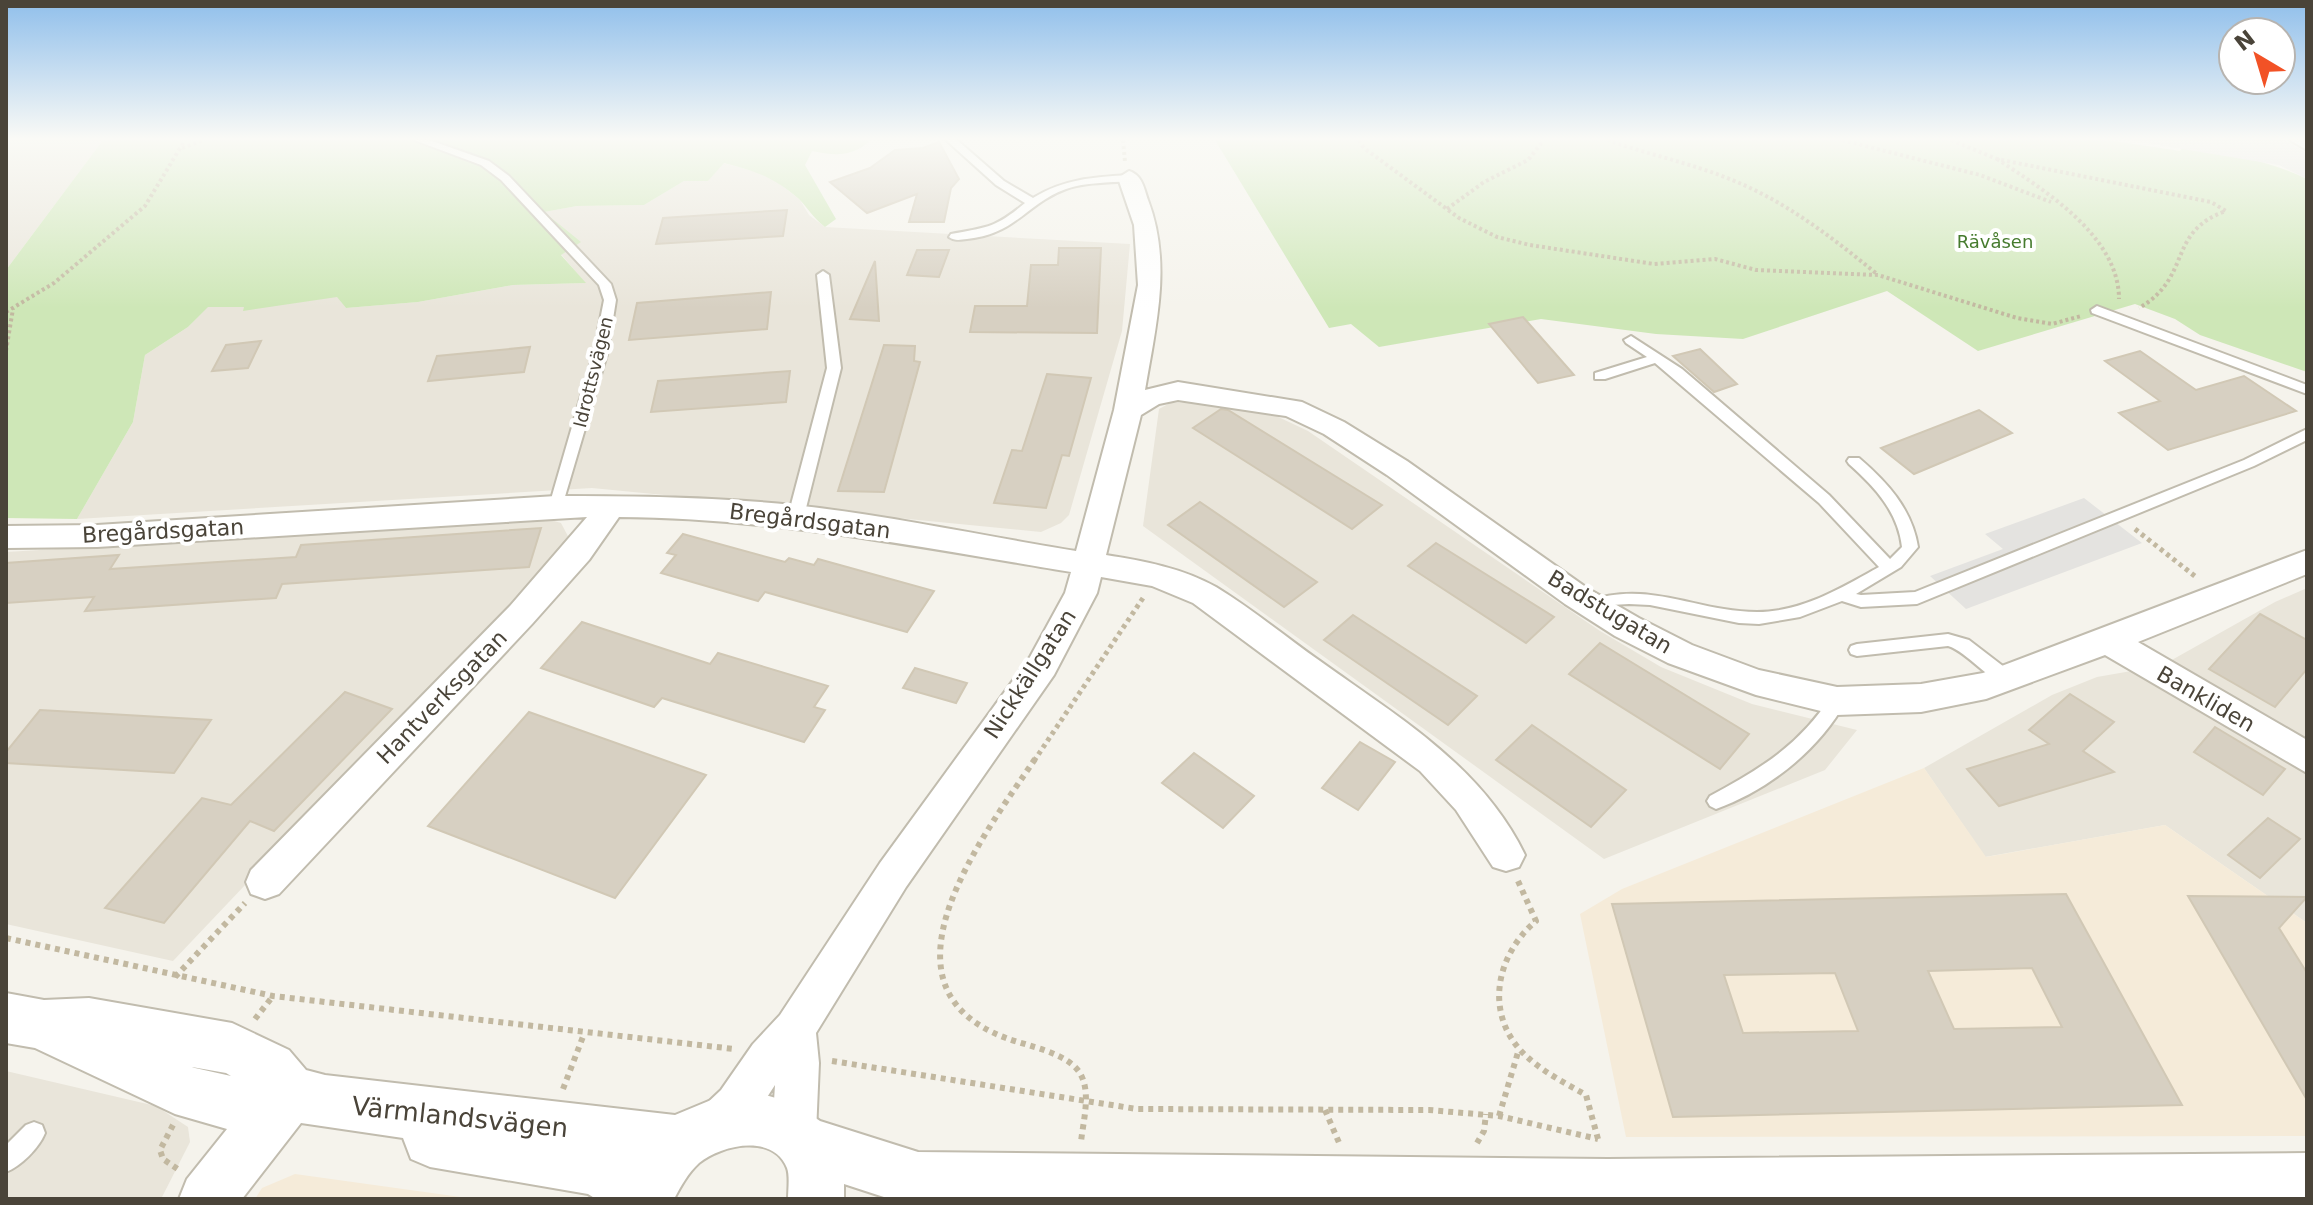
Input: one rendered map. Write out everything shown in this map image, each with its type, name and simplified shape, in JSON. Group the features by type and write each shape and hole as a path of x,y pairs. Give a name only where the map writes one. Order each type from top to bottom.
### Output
{"street":[{"name":"Nickkällgatan","path":"700,1132 736,1105 768,1059 795,1029 893,875 1042,666 1081,593 1128,410 1150,274 1146,225 1136,196"},
{"name":"Badstugatan","path":"1128,410 1150,397 1178,391 1292,408 1334,428 1397,468 1592,606 1680,654 1756,682 1837,701 1921,698 1986,686 2250,587 2307,561"},
{"name":"Bregårdsgatan","path":"6,537 97,536 556,506 692,507 796,516 1157,575 1204,595 1433,761 1469,799 1506,855"},
{"name":"Hantverksgatan","path":"265,882 578,552 611,506"},
{"name":"Bankliden","path":"2105,639 2307,758"},
{"path":"25,1021 194,1095 236,1104 308,1097"},
{"path":"795,1029 799,1138 816,1169 816,1199"},
{"path":"207,1199 308,1097"},
{"name":"Värmlandsvägen","path":"308,1097 700,1132 758,1116 799,1138"},
{"name":"Värmlandsvägen","path":"308,1097 388,1133 599,1168 618,1181 630,1199"},
{"path":"645,1199 661,1165 700,1132"},
{"path":"799,1138 898,1190 1134,1192 2307,1181"}],"lane":[{"name":"Idrottsvägen","path":"522,196 605,284 610,300 601,351 556,506"},
{"path":"1022,196 1035,204"},
{"path":"955,237 1001,230 1048,196"},
{"path":"796,516 834,368 823,275"},
{"path":"2097,310 2307,390"},
{"path":"1631,340 1657,358 1824,499 1888,567"},
{"path":"1600,376 1657,358"},
{"path":"1842,595 1861,601 1917,598 2249,463 2307,434"},
{"path":"1592,606 1607,597 1633,597 1716,614 1756,618 1801,611 1842,595 1907,553 1908,533 1882,487 1854,461"},
{"path":"1857,650 1948,640 1963,644 2006,678"},
{"path":"1716,801 1799,751 1822,729 1837,701"},
{"path":"6,1161 34,1133"}],"path":[{"path":"6,312 66,274 153,196"},
{"path":"1430,196 1497,237 1587,256 1654,264 1715,259 1756,270 1878,275 1935,295 2052,324 2120,299 2122,284 2097,239 2047,196"},
{"path":"1447,209 1465,196"},
{"path":"1765,196 1837,241 1878,275"},
{"path":"2037,196 2052,202"},
{"path":"2097,310 2124,312 2144,307 2172,277 2185,252 2185,238 2206,218 2226,211 2211,202 2182,196"},
{"path":"6,351 13,309"},
{"path":"2119,515 2193,576 2204,580"},
{"path":"1083,1102 1080,1074 1072,1066 970,1020 954,1004 944,985 942,935 961,873 976,847 1157,575"},
{"path":"831,1061 1083,1102 1173,1110 1416,1110 1486,1114 1598,1139 1586,1095 1519,1049 1498,1007 1496,981 1518,933 1536,921 1506,855"},
{"path":"174,977 265,882"},
{"path":"6,938 174,977 365,1009 739,1050"},
{"path":"559,1097 584,1034"},
{"path":"1499,1116 1519,1049"},
{"path":"1325,1110 1342,1150"},
{"path":"1472,1151 1484,1131 1486,1114"}],"shaded area":[{"path":"6,196 61,196 6,270"},
{"path":"659,196 795,196 809,215 825,227 1130,244 1122,331 1069,515 1061,523 1041,532 592,488 77,519 133,422 145,355 188,327 234,279 299,247 346,308 418,302 513,285 585,283 561,254 580,242 543,212 577,206 644,205"},
{"path":"1209,401 1272,414 1308,431 1600,631 1661,667 1752,704 1857,730 1825,770 1604,859 1143,526 1159,409 1170,403"},
{"path":"2084,498 2142,543 1966,609 1930,576 2003,549 1985,534"},
{"path":"551,520 561,523 571,542 173,961 6,924 6,552"},
{"path":"2307,588 2307,744 2170,661 2275,602"},
{"path":"2137,670 2307,772 2307,923 2165,825 1985,857 1924,768 2052,695 2097,677"},
{"path":"1924,768 1986,857 2165,825 2307,923 2307,1136 1626,1137 1580,914 1622,889"},
{"path":"6,1071 156,1106 188,1127 190,1142 161,1199 6,1199"},
{"path":"295,1174 475,1199 255,1199 262,1188"}],"green space":[{"path":"61,196 659,196 644,205 577,206 544,212 581,242 561,255 586,283 513,285 418,302 346,308 337,297 243,311 244,307 208,307 188,327 145,355 133,422 77,519 6,518 6,270"},
{"path":"795,196 823,196 836,219 825,227"},
{"name":"Rävåsen","path":"1249,196 2307,196 2307,372 2200,335 2175,319 2135,304 1978,351 1887,291 1743,339 1656,334 1541,319 1379,347 1351,324 1329,328"}],"building":[{"path":"847,196 911,196 867,213"},
{"path":"916,196 949,196 944,222 909,222"},
{"path":"787,210 783,236 656,244 663,218"},
{"path":"1059,248 1101,248 1097,333 970,332 975,306 1027,306 1031,265 1058,265"},
{"path":"917,250 949,250 939,277 907,275"},
{"path":"875,261 879,321 850,319"},
{"path":"771,292 767,329 629,340 637,303"},
{"path":"1523,317 1574,375 1538,383 1489,324"},
{"path":"261,341 248,368 212,371 226,345"},
{"path":"884,345 915,346 914,361 920,362 884,492 838,491"},
{"path":"530,347 524,372 428,381 437,356"},
{"path":"1700,349 1737,384 1714,392 1673,356"},
{"path":"2140,351 2196,390 2244,376 2296,411 2168,450 2119,413 2160,401 2105,361"},
{"path":"790,371 786,402 651,412 658,381"},
{"path":"1047,374 1091,378 1069,456 1062,455 1046,508 994,503 1012,450 1022,451"},
{"path":"1221,409 1228,410 1382,505 1352,529 1193,428"},
{"path":"1979,410 2012,433 1914,474 1881,448"},
{"path":"1200,502 1317,582 1284,607 1168,525"},
{"path":"541,528 529,567 282,584 276,598 85,611 94,597 6,603 6,563 119,555 110,569 296,557 301,545"},
{"path":"683,534 785,562 789,558 814,565 818,559 934,591 907,632 765,592 758,601 661,573 676,555 667,553"},
{"path":"1436,543 1554,617 1526,643 1408,566"},
{"path":"2260,614 2307,640 2307,669 2275,707 2209,669"},
{"path":"1353,615 1477,696 1448,725 1324,640"},
{"path":"582,622 710,664 718,653 828,686 814,707 825,710 804,742 662,698 654,707 541,668"},
{"path":"1600,643 1749,734 1720,769 1569,674"},
{"path":"915,668 967,683 956,703 903,688"},
{"path":"345,692 392,709 274,831 250,821 164,923 105,908 202,798 231,805"},
{"path":"2070,694 2114,722 2083,751 2114,772 1999,806 1967,769 2049,744 2029,730"},
{"path":"40,710 211,720 174,773 6,763 6,752"},
{"path":"529,712 706,775 615,898 428,826"},
{"path":"1532,725 1626,790 1591,827 1496,760"},
{"path":"2215,727 2285,769 2263,795 2194,752"},
{"path":"1360,742 1395,762 1358,810 1322,788"},
{"path":"1194,753 1254,796 1223,828 1162,783"},
{"path":"2268,818 2300,839 2260,878 2228,855"},
{"path":"2066,894 2182,1105 1673,1117 1612,904","holes":["2032,968 2062,1027 1954,1029 1928,971","1835,973 1858,1031 1743,1033 1724,975"]},
{"path":"2188,896 2307,897 2279,928 2307,973 2307,1100"}]}
